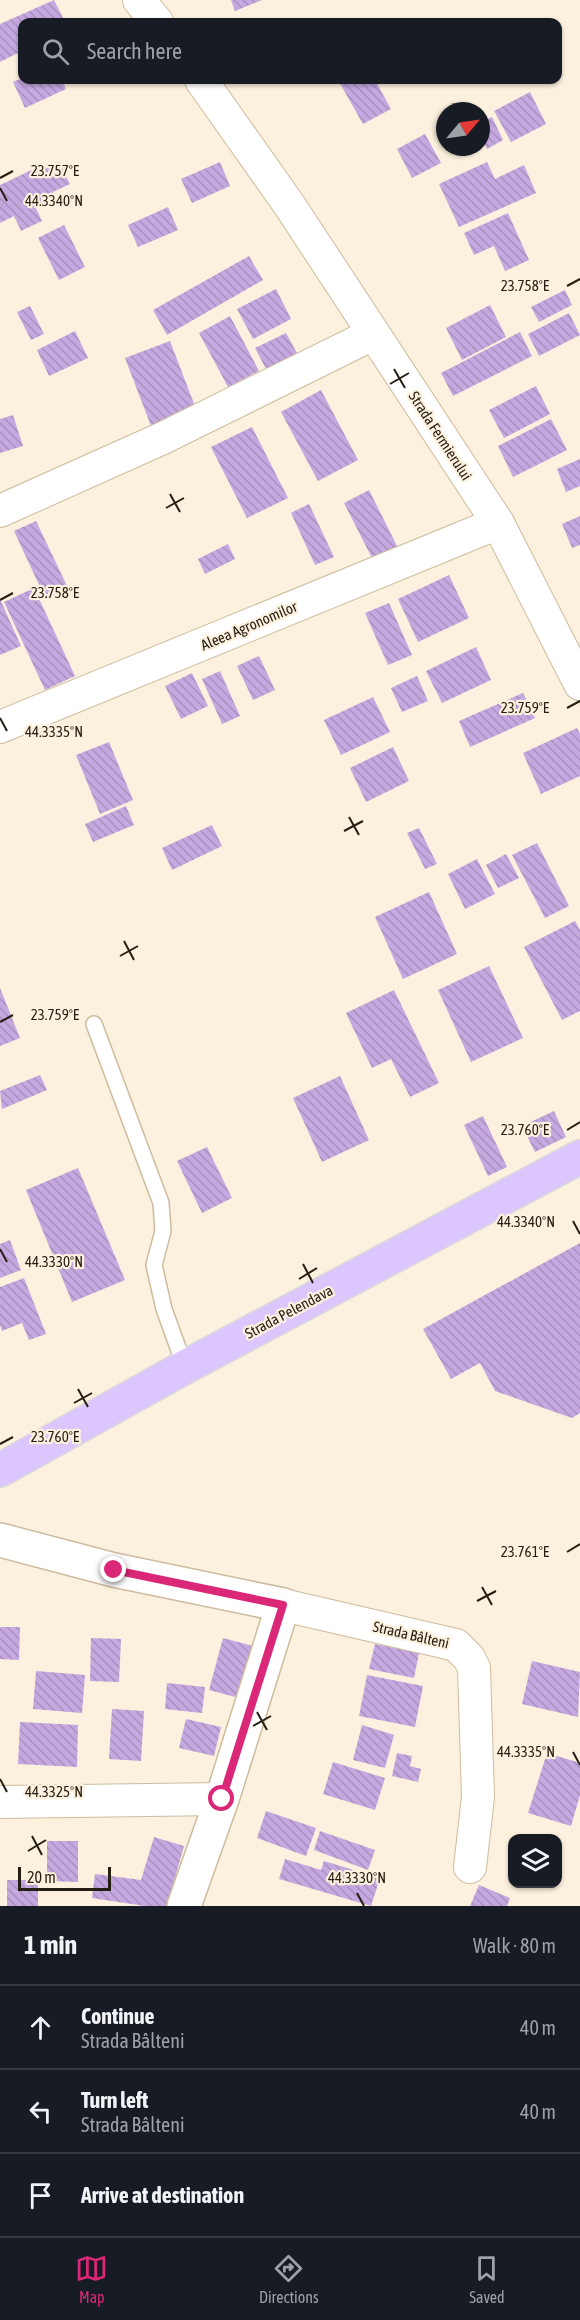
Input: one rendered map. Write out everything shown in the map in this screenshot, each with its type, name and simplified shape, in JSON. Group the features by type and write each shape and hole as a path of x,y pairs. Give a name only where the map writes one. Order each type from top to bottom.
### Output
{"main road":[{"name":"Strada Pelendava","path":"0,1470 185,1367 580,1156"}],"street":[{"path":"139,0 154,18"},
{"name":"Strada Fermierului","path":"204,84 290,206 498,523 580,684"},
{"path":"0,511 163,438 373,334"},
{"name":"Aleea Agronomilor","path":"0,727 498,523"},
{"name":"Strada Bâlteni","path":"0,1540 114,1570 283,1605 456,1645 469,1658 474,1668 478,1797 470,1868"},
{"path":"184,1906 222,1799 283,1605"},
{"path":"0,1802 222,1799"}],"lane":[{"path":"94,1024 160,1203 164,1231 154,1265 164,1309 185,1367"}],"building":[{"path":"54,0 63,18 18,18 18,53 0,62 0,24"},
{"path":"231,0 262,0 235,11"},
{"path":"18,80 18,84 64,84 66,89 25,108 13,82"},
{"path":"340,84 377,84 391,109 363,124"},
{"path":"530,92 546,124 511,142 494,111"},
{"path":"492,117 503,140 490,147 490,118"},
{"path":"425,134 441,163 412,178 397,149"},
{"path":"59,162 70,184 53,192 55,197 35,206 42,221 21,231 14,216 0,223 0,185 40,166 42,170"},
{"path":"220,162 230,186 192,203 181,179"},
{"path":"487,162 495,179 524,165 536,193 459,227 439,184"},
{"path":"168,207 178,230 138,247 128,225"},
{"path":"508,213 529,260 505,271 494,246 474,255 464,233"},
{"path":"64,225 85,267 59,280 38,238"},
{"path":"249,256 263,280 167,335 153,310"},
{"path":"276,289 291,319 253,339 237,309"},
{"path":"565,290 572,305 539,322 531,307"},
{"path":"490,305 506,337 462,360 446,328"},
{"path":"30,306 44,334 31,340 17,312"},
{"path":"569,313 580,335 539,356 528,334"},
{"path":"230,316 259,371 228,387 199,333"},
{"path":"75,331 88,358 49,376 37,350"},
{"path":"520,332 532,356 453,396 441,373"},
{"path":"286,333 298,355 267,371 255,348"},
{"path":"170,341 196,409 151,426 125,358"},
{"path":"536,386 550,414 504,438 489,410"},
{"path":"321,390 358,460 318,481 281,412"},
{"path":"13,415 23,446 0,453 0,419"},
{"path":"551,419 567,450 513,477 498,446"},
{"path":"252,427 288,498 247,518 211,447"},
{"path":"580,459 580,486 566,492 557,469"},
{"path":"369,490 399,550 374,562 344,503"},
{"path":"309,504 334,557 315,565 291,513"},
{"path":"580,516 580,545 572,548 562,524"},
{"path":"36,521 69,590 46,600 14,531"},
{"path":"228,544 235,559 205,574 198,559"},
{"path":"449,575 469,618 418,642 398,599"},
{"path":"34,588 75,676 45,690 4,602"},
{"path":"0,599 21,646 0,655"},
{"path":"389,603 412,655 388,665 365,613"},
{"path":"476,647 491,680 442,703 426,671"},
{"path":"259,656 275,690 253,700 237,666"},
{"path":"220,671 240,716 222,724 202,679"},
{"path":"192,673 208,706 181,719 165,686"},
{"path":"417,676 428,701 402,712 391,688"},
{"path":"523,693 535,718 470,747 459,721"},
{"path":"373,697 390,732 341,755 324,720"},
{"path":"577,728 580,734 580,776 541,794 523,753"},
{"path":"109,742 133,800 100,814 76,755"},
{"path":"393,747 409,781 366,802 350,768"},
{"path":"126,806 134,825 93,842 85,824"},
{"path":"212,825 222,846 172,870 162,848"},
{"path":"419,828 437,864 425,869 407,833"},
{"path":"537,843 569,906 545,918 512,855"},
{"path":"506,854 519,878 498,888 486,865"},
{"path":"477,859 495,894 465,909 448,874"},
{"path":"429,892 457,954 403,979 375,917"},
{"path":"575,921 580,930 580,1011 562,1020 524,947"},
{"path":"489,966 523,1038 471,1062 438,990"},
{"path":"0,988 20,1038 0,1046"},
{"path":"394,990 439,1083 410,1097 391,1059 372,1068 346,1013"},
{"path":"40,1075 47,1090 2,1109 0,1091"},
{"path":"340,1076 369,1140 322,1162 293,1098"},
{"path":"554,1111 566,1137 535,1152 522,1126"},
{"path":"483,1116 507,1167 488,1176 464,1125"},
{"path":"207,1147 232,1198 202,1213 177,1161"},
{"path":"78,1168 125,1280 72,1302 26,1190"},
{"path":"10,1240 21,1270 0,1278 0,1244"},
{"path":"580,1243 580,1413 572,1418 495,1391 480,1363 451,1379 423,1329"},
{"path":"24,1278 46,1334 29,1340 22,1323 2,1331 0,1325 0,1287"},
{"path":"0,1627 20,1627 19,1660 0,1659"},
{"path":"91,1638 121,1639 119,1682 90,1681"},
{"path":"223,1638 253,1646 239,1698 209,1690"},
{"path":"375,1644 419,1653 414,1678 369,1669"},
{"path":"532,1661 580,1672 578,1717 522,1704"},
{"path":"36,1671 85,1675 82,1713 33,1709"},
{"path":"367,1675 423,1686 415,1727 359,1716"},
{"path":"167,1683 205,1687 202,1713 165,1709"},
{"path":"112,1709 144,1711 141,1761 109,1759"},
{"path":"186,1719 221,1727 214,1756 179,1748"},
{"path":"20,1722 78,1725 77,1767 18,1764"},
{"path":"362,1725 394,1735 385,1768 353,1760"},
{"path":"397,1753 412,1756 410,1766 421,1769 418,1782 392,1776"},
{"path":"547,1753 580,1763 580,1795 571,1826 528,1813"},
{"path":"333,1762 385,1778 375,1810 323,1794"},
{"path":"266,1811 316,1828 306,1856 257,1838"},
{"path":"320,1831 375,1850 368,1870 314,1850"},
{"path":"154,1837 184,1846 167,1906 145,1906 92,1898 95,1874 141,1880"},
{"path":"47,1841 78,1841 78,1882 47,1881"},
{"path":"285,1859 321,1870 324,1861 380,1878 371,1906 279,1879"},
{"path":"7,1880 38,1880 38,1906 7,1906"},
{"path":"479,1885 510,1898 507,1906 470,1906"}],"route":[{"path":"114,1570 283,1605 222,1799"}]}
